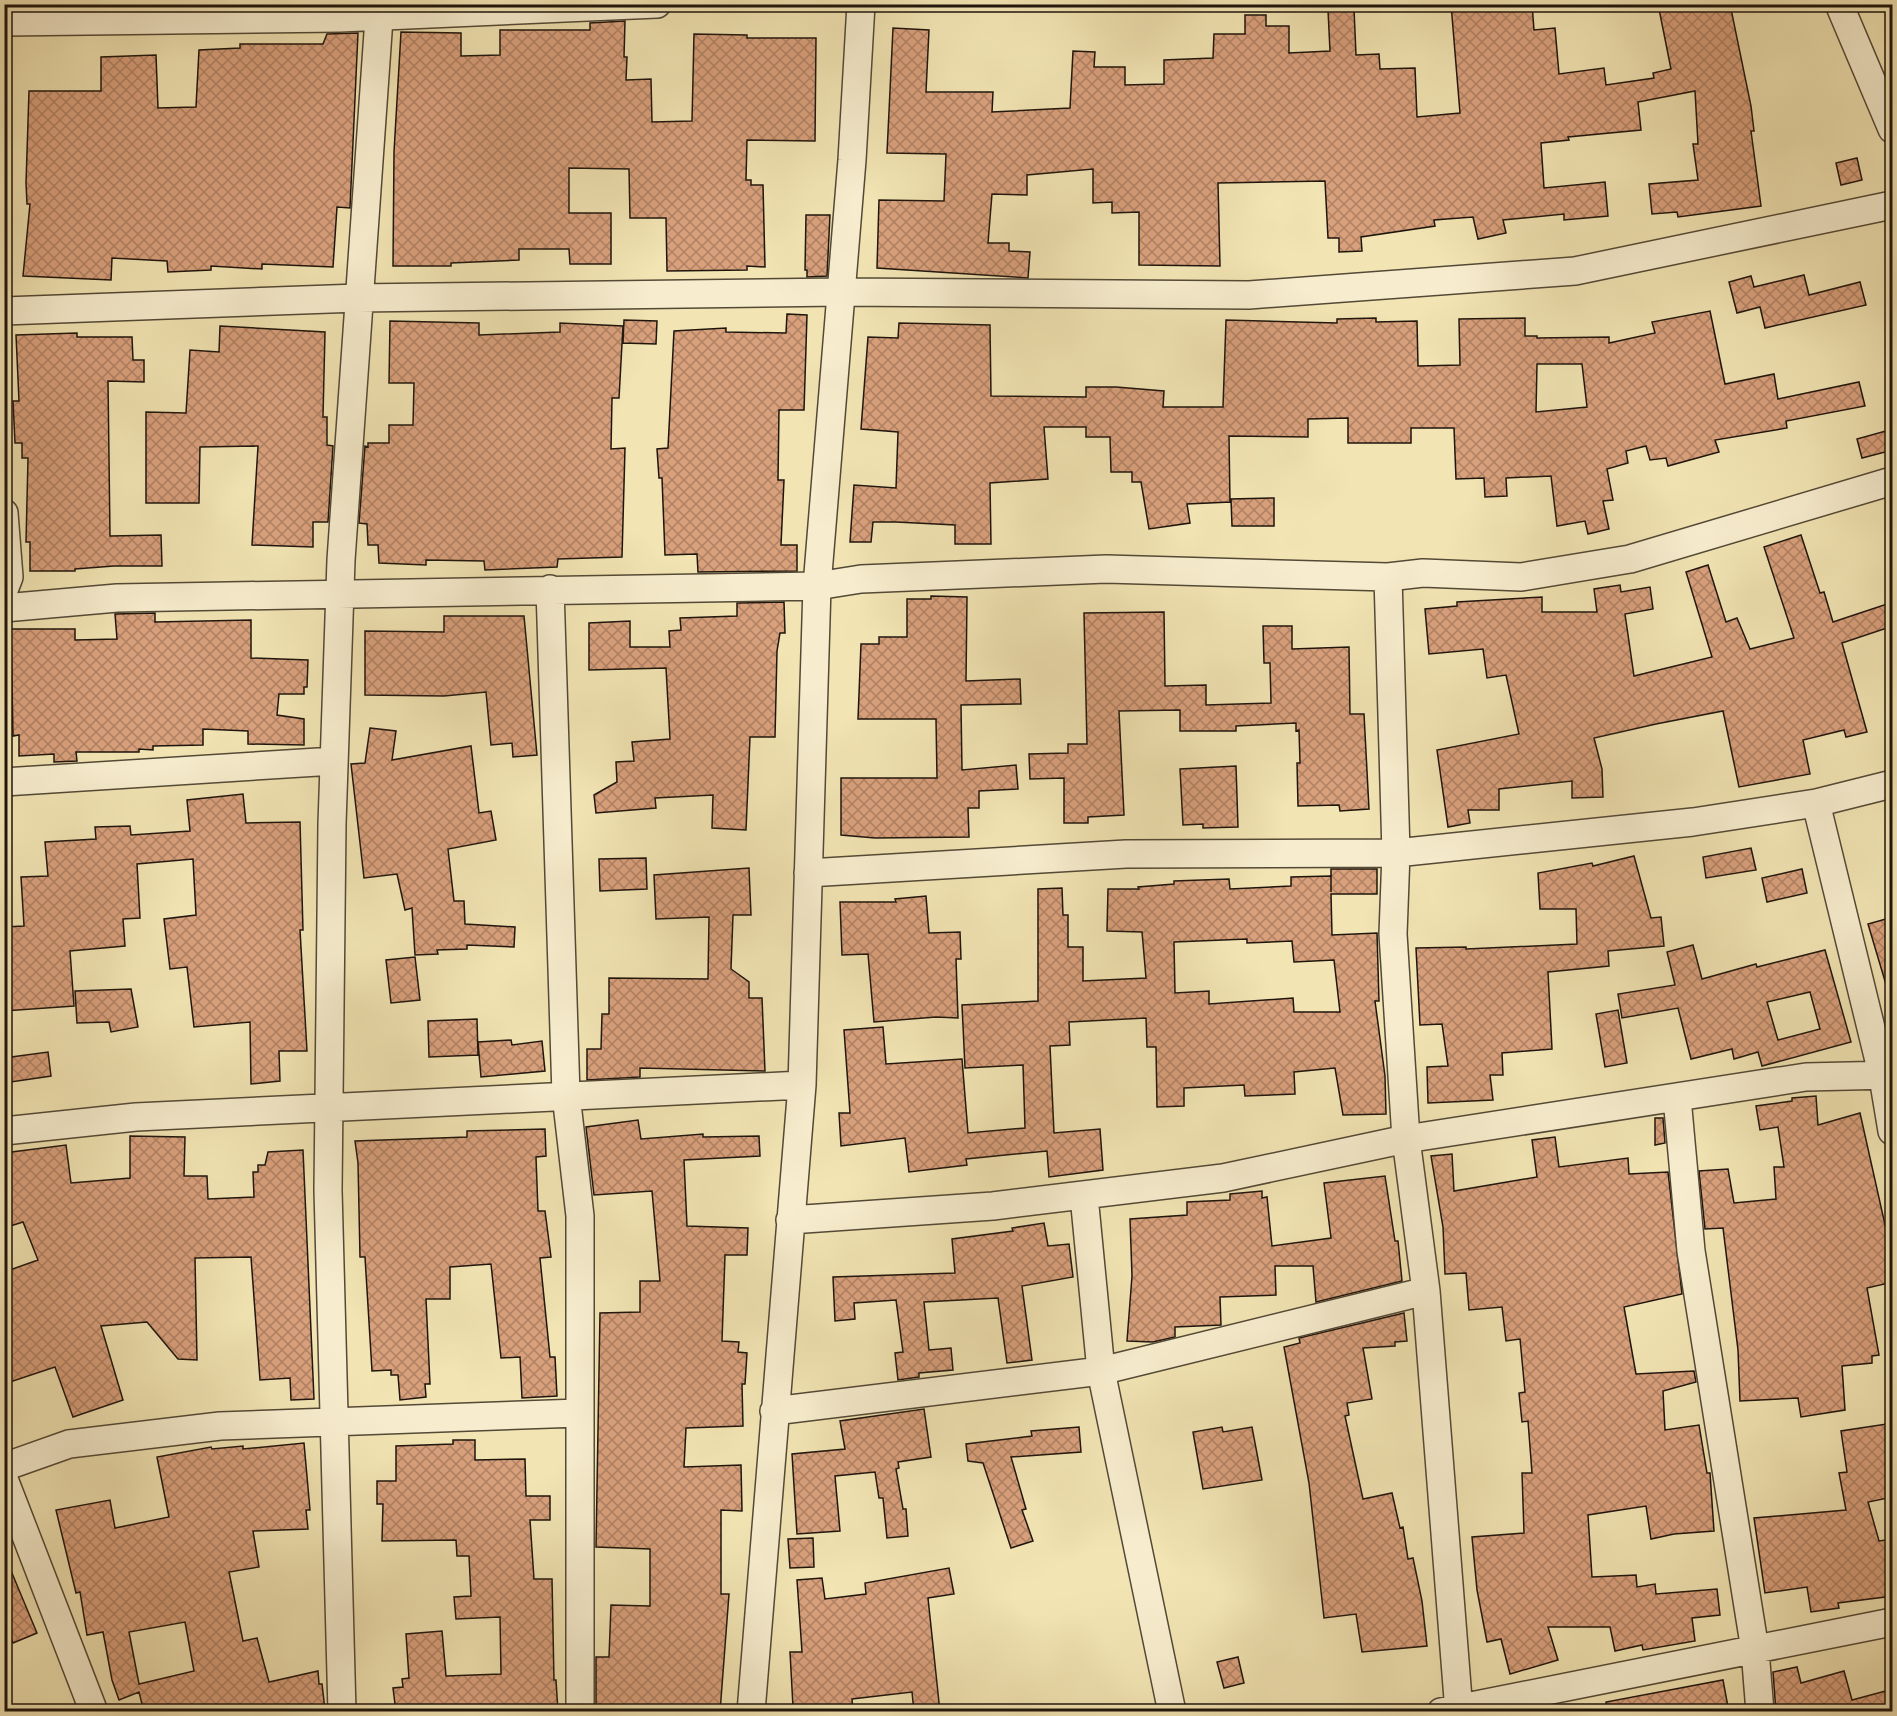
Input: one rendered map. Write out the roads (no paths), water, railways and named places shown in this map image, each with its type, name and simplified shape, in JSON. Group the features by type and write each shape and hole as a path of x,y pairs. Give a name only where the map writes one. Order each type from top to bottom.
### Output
{"street":[{"path":"4,22 340,18 380,10 657,4"},
{"path":"751,1712 802,1085 818,586 852,160 861,4"},
{"path":"1839,4 1893,129"},
{"path":"342,1712 328,1190 334,762 340,592 358,298 380,10"},
{"path":"4,311 358,298 840,292 1249,295 1575,271 1893,206"},
{"path":"4,608 117,598 340,592 818,586 861,579 1106,569 1388,576 1423,573 1521,576 1630,559 1893,481"},
{"path":"4,513 9,577 4,590"},
{"path":"1388,576 1396,853 1393,934 1406,1139 1426,1291 1453,1710 1893,1622"},
{"path":"550,589 566,1095 580,1216 580,1712"},
{"path":"4,782 334,762"},
{"path":"808,873 1126,854 1396,853 1693,822 1816,803 1893,784"},
{"path":"1816,803 1888,1076 1893,1131"},
{"path":"790,1220 993,1206 1223,1178 1406,1139 1806,1077 1888,1076"},
{"path":"4,1131 136,1117 802,1085"},
{"path":"1677,1098 1691,1251 1755,1650 1760,1712"},
{"path":"1084,1196 1101,1371 1172,1712"},
{"path":"774,1411 1101,1371 1426,1291"},
{"path":"4,1467 69,1444 220,1426 579,1413"},
{"path":"4,1479 94,1712"}]}
